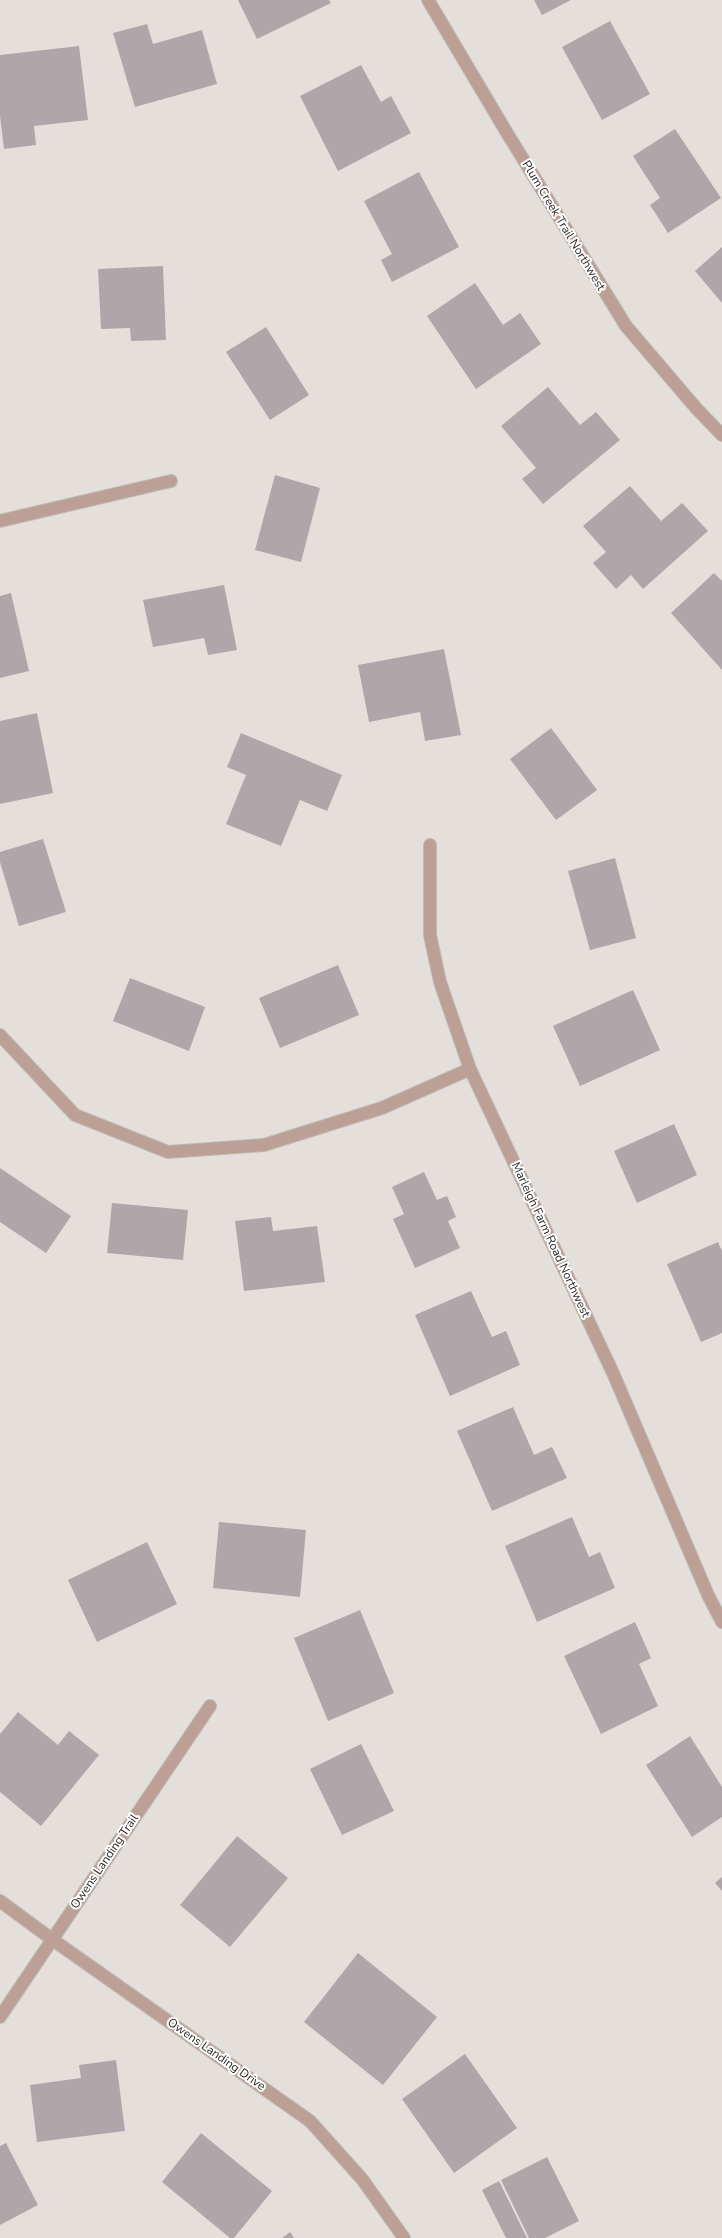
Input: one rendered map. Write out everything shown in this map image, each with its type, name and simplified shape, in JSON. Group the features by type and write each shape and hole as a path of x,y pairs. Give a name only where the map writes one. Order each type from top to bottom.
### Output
{"street":[{"name":"Plum Creek Trail Northwest","path":"428,0 507,133 626,326 696,408 722,435"},
{"path":"0,521 171,480"},
{"name":"Marleigh Farm Road Northwest","path":"430,845 430,935 440,982 470,1069 613,1373 708,1595 722,1622"},
{"path":"0,1035 75,1115 168,1152 264,1145 382,1108 470,1069"},
{"name":"Owens Landing Trail","path":"0,2017 210,1706"},
{"name":"Owens Landing Drive","path":"0,1901 310,2121 362,2179 404,2238"}],"building":[{"path":"238,0 329,0 331,3 257,39"},
{"path":"534,0 571,0 542,15"},
{"path":"610,21 650,94 602,120 562,47"},
{"path":"147,24 153,44 202,30 217,84 135,107 113,33"},
{"path":"79,46 88,120 34,126 36,145 4,149 0,116 0,55"},
{"path":"361,65 381,102 391,96 411,133 338,171 300,96"},
{"path":"675,129 721,198 668,233 650,205 660,198 633,156"},
{"path":"419,172 459,247 392,282 381,260 392,254 364,201"},
{"path":"722,247 722,303 695,271"},
{"path":"163,266 166,340 131,341 130,328 101,329 98,269"},
{"path":"475,283 503,325 520,313 541,344 476,389 427,316"},
{"path":"266,327 309,395 270,420 226,352"},
{"path":"548,387 580,425 596,412 620,440 543,504 522,479 536,468 501,426"},
{"path":"275,475 320,488 301,562 255,550"},
{"path":"630,486 661,521 682,503 708,531 643,589 631,575 616,589 593,563 606,552 583,526"},
{"path":"714,573 722,581 722,670 671,613"},
{"path":"224,585 237,650 208,655 204,638 153,647 143,600"},
{"path":"11,593 29,671 0,678 0,596"},
{"path":"444,649 461,735 425,741 420,712 369,722 358,665"},
{"path":"37,713 53,793 0,804 0,721"},
{"path":"551,728 597,790 556,820 510,759"},
{"path":"241,733 342,775 327,811 300,800 281,846 226,824 246,775 227,767"},
{"path":"43,839 66,912 19,926 0,862 0,852"},
{"path":"615,858 636,938 590,950 568,871"},
{"path":"338,965 359,1015 280,1048 259,998"},
{"path":"130,978 205,1007 189,1051 113,1021"},
{"path":"633,990 660,1050 580,1086 553,1026"},
{"path":"674,1124 697,1175 637,1203 614,1151"},
{"path":"0,1168 71,1216 46,1253 0,1222"},
{"path":"424,1172 437,1200 447,1196 456,1217 448,1221 460,1248 415,1268 393,1219 404,1214 392,1187"},
{"path":"112,1203 188,1210 183,1260 107,1253"},
{"path":"271,1217 273,1231 317,1226 325,1282 244,1291 235,1221"},
{"path":"718,1242 722,1251 722,1333 701,1342 667,1264"},
{"path":"471,1291 492,1337 506,1331 520,1365 450,1396 415,1315"},
{"path":"513,1407 534,1455 552,1447 567,1478 492,1511 457,1431"},
{"path":"572,1517 589,1557 600,1552 615,1588 537,1622 505,1546"},
{"path":"219,1522 306,1530 300,1597 213,1588"},
{"path":"147,1542 177,1604 97,1642 68,1580"},
{"path":"360,1610 394,1693 328,1721 294,1638"},
{"path":"635,1622 651,1658 639,1664 658,1706 601,1734 564,1656"},
{"path":"18,1712 58,1745 69,1731 99,1755 41,1826 0,1792 0,1734"},
{"path":"690,1736 722,1787 722,1817 692,1837 646,1765"},
{"path":"361,1744 394,1811 342,1835 310,1769"},
{"path":"237,1836 288,1878 230,1947 180,1905"},
{"path":"722,1877 722,1891 715,1883"},
{"path":"358,1953 437,2017 383,2085 304,2022"},
{"path":"465,2054 517,2128 454,2173 402,2099"},
{"path":"116,2060 125,2131 37,2142 30,2085 81,2078 79,2065"},
{"path":"201,2133 272,2191 234,2238 230,2238 162,2182"},
{"path":"6,2143 38,2205 0,2225 0,2146"},
{"path":"547,2157 579,2221 545,2238 529,2238 501,2180"},
{"path":"499,2181 527,2238 506,2238 482,2190"},
{"path":"290,2232 294,2238 282,2238"}]}
